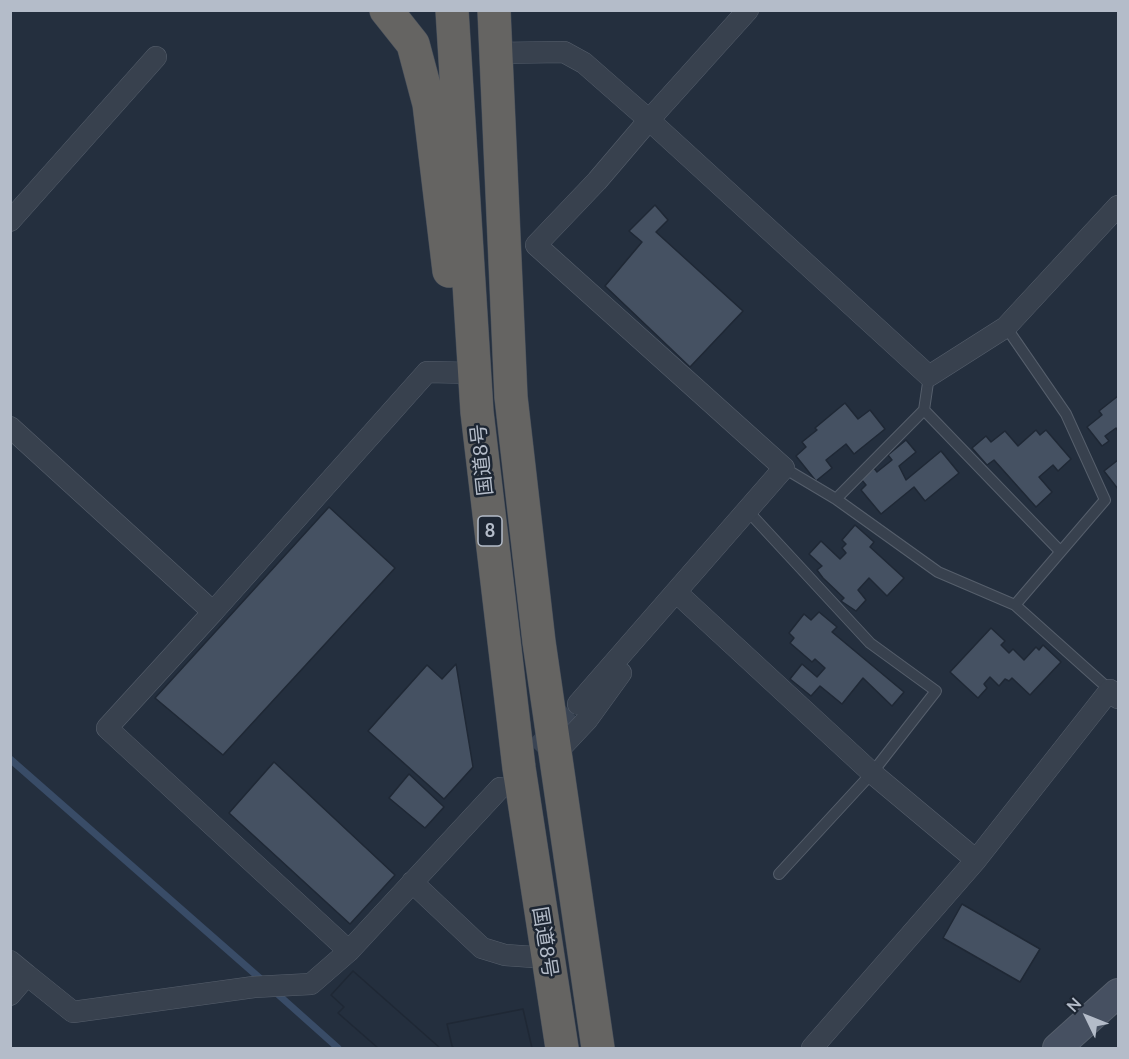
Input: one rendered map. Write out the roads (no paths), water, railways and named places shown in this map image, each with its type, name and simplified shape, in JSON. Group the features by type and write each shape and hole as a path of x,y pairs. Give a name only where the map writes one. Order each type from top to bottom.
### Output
{"highway":[{"path":"386,10 413,44 429,104 439,207 453,301 473,363"},
{"name":"国道8号","path":"452,10 473,363 519,768 562,1048"},
{"name":"国道8号","path":"494,10 511,397 539,642 598,1048"}],"main road":[{"path":"1057,1048 1114,1005"}],"street":[{"path":"578,704 784,468 536,245 597,181 748,10"},
{"path":"495,53 564,52 584,63 928,376 1005,327 1119,206"},
{"path":"10,221 156,57"},
{"path":"349,951 107,728 427,372 473,363"},
{"path":"10,427 213,612"},
{"path":"676,592 873,773 976,860"},
{"path":"555,754 586,720 638,652 644,628"},
{"path":"812,1048 976,860 1114,694"},
{"path":"10,995 19,968 73,1012 254,987 311,984 349,951 500,788"},
{"path":"412,882 482,948 505,955 548,958"}],"lane":[{"path":"1005,327 1066,414 1105,500 1059,550 1015,605"},
{"path":"836,499 924,410 928,376"},
{"path":"924,410 1059,550"},
{"path":"784,468 836,499 938,572 1015,605 1114,694"},
{"path":"746,509 870,643 936,691 873,773 779,874"}],"waterway":[{"path":"10,759 263,981"},
{"path":"273,990 338,1048"}],"tunnel":[{"path":"514,772 578,704"}]}
